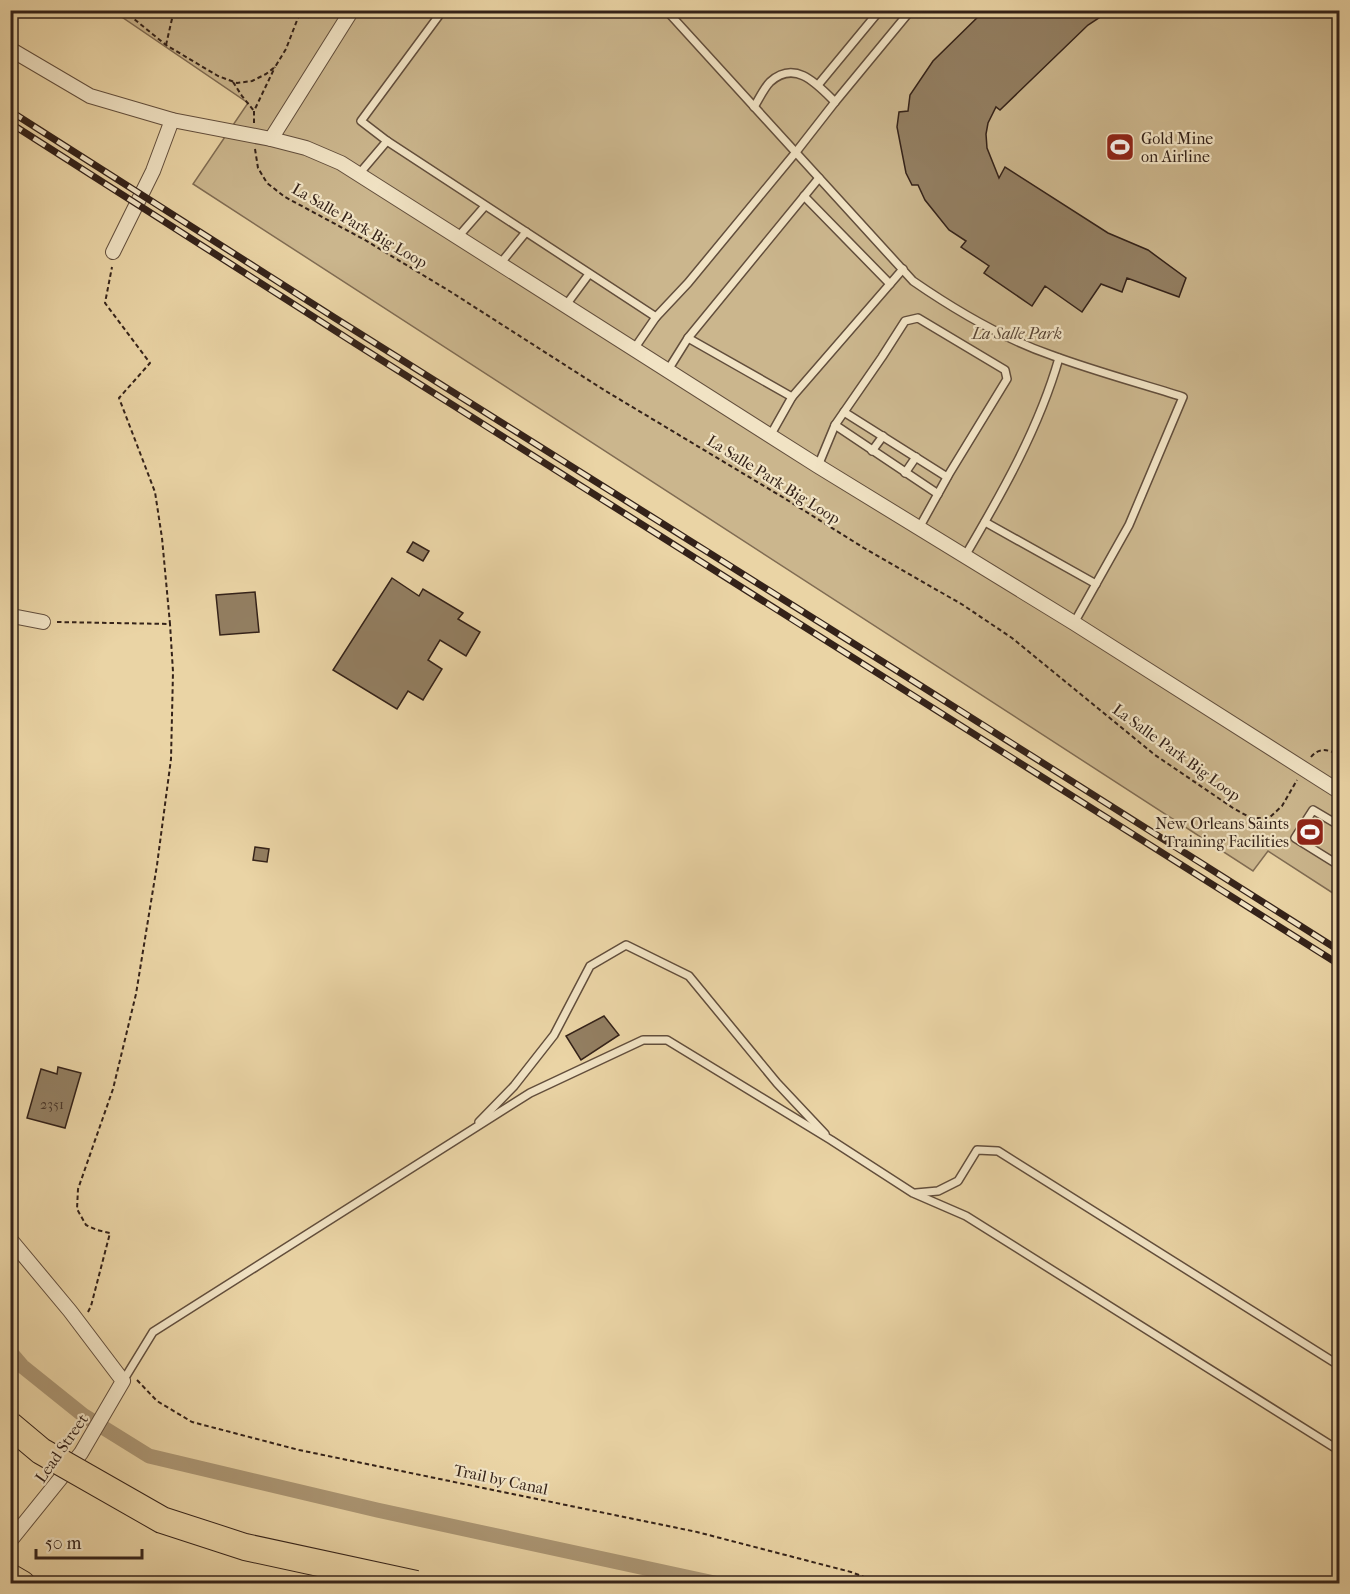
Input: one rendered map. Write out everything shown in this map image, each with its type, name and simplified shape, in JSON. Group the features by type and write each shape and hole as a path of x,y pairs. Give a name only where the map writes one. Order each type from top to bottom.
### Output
{"highway":[{"path":"10,1425 41,1451 162,1520 245,1547 416,1584"},
{"path":"10,1577 22,1584"}],"street":[{"path":"272,139 352,10"},
{"path":"10,49 90,96 172,120 272,139 306,148 341,163 770,436 1074,623 1340,792"},
{"path":"113,252 153,171 172,120"},
{"path":"12,616 43,622"},
{"path":"10,1239 126,1376"},
{"name":"Lead Street","path":"10,1541 81,1453 126,1376"}],"lane":[{"path":"443,10 361,121 387,141 656,317"},
{"path":"666,10 913,281 987,327 1059,358 1183,397 1130,525 1074,623"},
{"path":"818,85 880,10"},
{"path":"634,349 656,317 688,283 911,10"},
{"path":"754,106 770,82 784,73 803,74 835,102"},
{"path":"358,174 387,141"},
{"path":"668,370 688,338 819,178"},
{"path":"804,196 890,284"},
{"path":"458,237 485,206"},
{"path":"500,264 526,232"},
{"path":"770,436 792,397 903,269"},
{"path":"566,305 589,274"},
{"path":"818,466 835,425 905,321 918,318 1005,370 1007,379 947,477 919,528"},
{"path":"688,338 792,397"},
{"path":"965,556 1037,422 1059,358"},
{"path":"844,412 947,477"},
{"path":"835,425 938,494"},
{"path":"872,451 883,436"},
{"path":"905,473 916,457"},
{"path":"985,522 1096,585"},
{"path":"1340,826 1314,810 1295,838 1340,866"},
{"path":"472,1130 514,1086 554,1035 590,966 626,945 689,976 777,1083 831,1140"},
{"path":"126,1376 153,1332 530,1093 643,1040 667,1040 913,1193 966,1216 1340,1451"},
{"path":"913,1193 938,1191 958,1181 977,1150 998,1150 1340,1366"}],"path":[{"path":"123,10 166,45 218,76 233,82 252,81 275,67"},
{"path":"166,45 174,10"},
{"name":"La Salle Park Big Loop","path":"301,10 286,49 254,111 258,168 267,183 285,197 451,292 604,390 864,548 963,605 1012,638 1155,755 1251,818 1269,818 1282,807 1313,754 1326,749 1340,756"},
{"path":"233,82 254,111"},
{"path":"81,1325 91,1306 110,1233 86,1225 77,1209 78,1189 112,1089 136,994 171,759 173,672 162,538 155,492 120,398 150,363 105,303 113,252"},
{"path":"43,622 170,624"},
{"name":"Trail by Canal","path":"126,1376 157,1401 192,1422 299,1450 697,1532 851,1572 883,1584"}],"green space":[{"name":"La Salle Park","path":"113,11 1339,11 1339,897 1268,851 1253,871 193,184 248,103"}],"building":[{"path":"985,10 1111,10 1088,25 1000,110 996,107 988,123 987,148 999,178 1005,167 1108,233 1148,250 1186,278 1179,297 1127,278 1122,292 1101,284 1082,312 1045,286 1032,306 984,273 989,266 961,247 966,241 949,230 925,200 918,185 912,185 906,173 897,127 899,112 908,111 910,95 933,61"},
{"path":"413,542 429,551 423,561 407,552"},
{"path":"392,578 419,596 423,589 463,613 458,619 480,632 466,656 440,640 428,660 442,669 423,700 408,691 397,709 333,670"},
{"path":"255,592 259,632 220,635 216,595"},
{"path":"255,847 269,849 267,862 253,860"},
{"path":"604,1016 619,1035 581,1060 566,1036"},
{"path":"58,1067 81,1073 65,1128 27,1118 41,1069 57,1074"}],"waterway":[{"path":"10,1352 22,1366 83,1415 149,1456 377,1510 719,1584"}],"railway":[{"path":"10,111 1340,951"},
{"path":"10,123 1340,965"}],"place":[{"name":"Gold Mine on Airline","path":"1120,147"},
{"name":"New Orleans Saints Training Facilities","path":"1310,832"}]}
